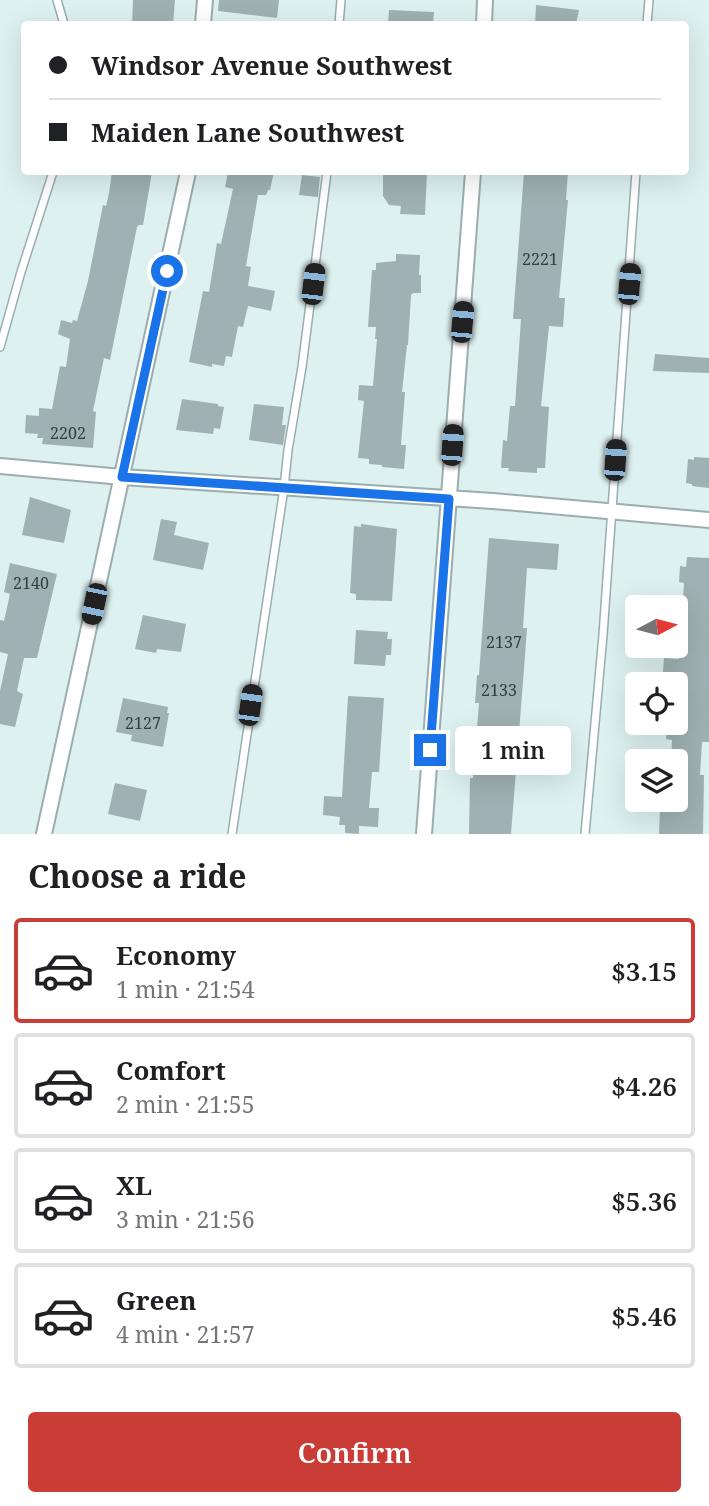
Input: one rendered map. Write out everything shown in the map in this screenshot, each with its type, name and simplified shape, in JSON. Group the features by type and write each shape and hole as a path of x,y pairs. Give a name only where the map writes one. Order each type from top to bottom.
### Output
{"street":[{"path":"203,21 205,0"},
{"path":"484,21 485,0"},
{"path":"44,834 187,175"},
{"path":"424,834 473,175"},
{"path":"0,466 709,520"}],"lane":[{"path":"57,0 63,21"},
{"path":"339,21 341,0"},
{"path":"647,21 649,0"},
{"path":"0,347 20,272 52,175"},
{"path":"232,834 302,367 325,175"},
{"path":"585,834 603,635 636,175"}],"building":[{"path":"133,0 175,0 173,21 132,21"},
{"path":"219,0 279,0 277,18 218,11"},
{"path":"536,5 579,10 577,21 535,21"},
{"path":"389,10 434,12 433,21 388,21"},
{"path":"112,175 151,175 143,225 137,227 110,360 104,358 93,411 96,412 93,448 42,444 43,438 37,438 38,434 25,433 26,415 39,416 39,408 52,409 60,366 66,367 70,339 58,334 61,320 72,323 73,320 77,321 103,205 106,206"},
{"path":"227,175 273,175 270,190 266,195 258,195 246,266 251,267 248,286 275,291 271,311 248,306 243,327 238,326 232,357 226,356 224,366 212,364 212,367 189,362 203,291 209,292 217,243 221,244 233,189 225,187"},
{"path":"302,175 320,177 318,197 299,195"},
{"path":"383,175 427,175 425,215 400,214 401,206 389,205 383,196"},
{"path":"524,175 568,175 559,298 565,298 563,327 549,326 541,406 549,407 545,468 537,468 537,473 501,468 510,406 515,406 521,319 513,319"},
{"path":"396,254 420,255 421,275 421,293 411,295 402,392 405,392 401,445 406,445 404,469 369,464 369,459 358,458 364,401 358,400 359,385 373,386 377,339 376,327 368,327 372,270 376,270 376,263 396,261"},
{"path":"655,354 709,358 709,373 653,371"},
{"path":"182,399 224,407 220,429 214,428 213,434 176,430"},
{"path":"254,404 284,407 282,425 286,425 283,445 249,440"},
{"path":"694,457 709,458 709,488 686,483 688,459 694,460"},
{"path":"30,497 71,510 64,543 22,535"},
{"path":"161,519 177,522 174,535 209,543 203,570 153,560"},
{"path":"361,524 397,529 392,601 356,600 356,594 350,593 354,526 361,527"},
{"path":"489,538 559,544 557,570 527,568 523,628 527,628 511,834 469,834 470,778 473,778 479,703 475,703"},
{"path":"687,557 709,558 709,742 702,742 700,775 704,775 703,834 659,834 660,812 688,812 688,749 672,749 672,740 666,739 666,735 688,735 688,672 663,672 664,658 688,658 688,595 683,595 684,583 679,582 680,566 686,567"},
{"path":"10,563 57,574 37,658 24,658 17,691 23,694 15,727 0,724 0,691 8,654 0,652 0,620 4,621 10,594 4,592"},
{"path":"143,615 186,624 181,652 157,649 156,653 135,649"},
{"path":"356,630 388,632 387,639 392,639 391,655 386,655 385,666 354,664"},
{"path":"348,696 384,698 379,772 372,772 369,808 379,808 378,827 359,826 359,834 345,833 345,825 339,825 340,817 323,815 324,796 342,797"},
{"path":"123,698 168,707 163,747 131,741 132,735 116,732"},
{"path":"115,783 147,790 140,821 108,814"}],"route":[{"path":"167,271 122,477 449,499 430,750"}]}
